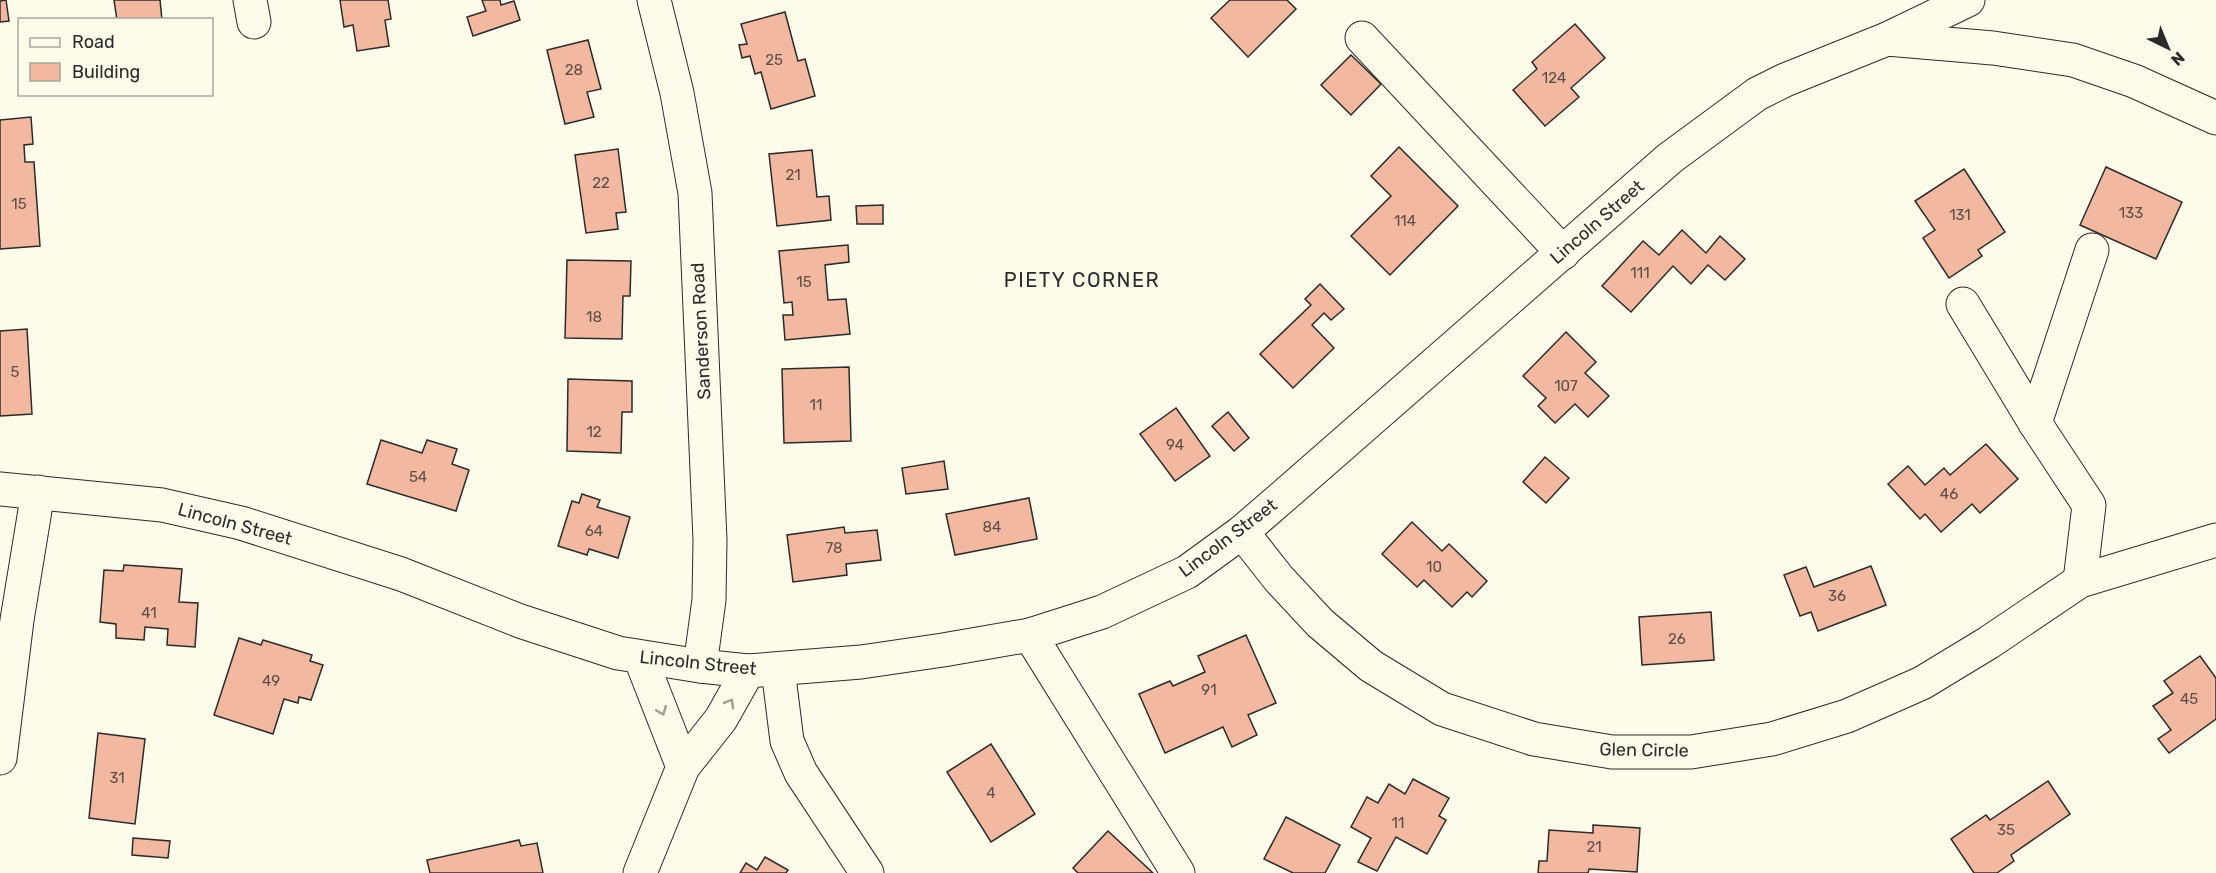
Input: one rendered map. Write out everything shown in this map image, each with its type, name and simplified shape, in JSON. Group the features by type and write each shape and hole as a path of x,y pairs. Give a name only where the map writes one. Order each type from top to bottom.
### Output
{"street":[{"name":"Sanderson Road","path":"654,0 677,93 695,193 710,540 709,600 700,666"},
{"path":"1887,39 1960,1"},
{"path":"1362,38 1563,253"},
{"name":"Lincoln Street","path":"0,489 162,505 241,523 401,574 520,621 618,653 700,666 763,670 861,662 1029,635 1102,612 1187,572 1242,532 1670,158 1757,94 1785,80 1887,39 1993,48 2073,60 2134,81 2216,118"},
{"path":"2035,423 2092,250"},
{"path":"1963,304 2035,423 2089,506 2080,581"},
{"path":"0,758 16,620 38,492"},
{"name":"Glen Circle","path":"1242,532 1279,579 1320,623 1371,666 1442,710 1534,739 1612,752 1691,752 1772,739 1846,716 1922,683 1988,643 2080,581 2216,540"},
{"path":"1029,635 1178,873"},
{"path":"640,657 682,767"},
{"path":"640,873 682,767 763,670"},
{"path":"763,670 787,741 801,773 867,873"}],"building":[{"path":"6,0 9,21 0,22 0,1"},
{"path":"114,0 160,0 162,18 117,18"},
{"path":"340,0 388,0 391,19 385,20 389,46 357,51 353,25 344,27"},
{"path":"482,0 500,0 501,5 514,1 520,20 473,36 467,17 486,11"},
{"path":"1230,0 1287,0 1296,9 1248,57 1211,18"},
{"path":"785,12 798,61 805,59 815,96 771,109 761,72 755,74 750,56 742,58 739,45 747,44 741,24"},
{"path":"1575,24 1605,58 1571,88 1579,97 1545,126 1513,90 1537,69 1532,62"},
{"path":"588,40 601,89 587,92 594,117 565,124 547,50"},
{"path":"1351,55 1381,84 1351,115 1321,85"},
{"path":"31,117 33,144 24,145 25,162 34,162 40,246 0,249 0,120"},
{"path":"1399,147 1458,206 1390,275 1351,236 1391,196 1371,176"},
{"path":"618,149 626,212 616,213 618,229 586,233 575,155"},
{"path":"812,150 817,197 829,196 831,220 777,226 769,154"},
{"path":"2106,167 2182,202 2156,259 2080,225"},
{"path":"1964,169 2005,232 1978,250 1982,256 1949,278 1923,238 1935,230 1915,201"},
{"path":"883,205 883,224 857,224 856,206"},
{"path":"1682,230 1706,253 1720,236 1745,259 1725,280 1708,265 1691,284 1673,266 1631,312 1602,286 1643,241 1659,255"},
{"path":"848,245 849,262 825,265 828,300 846,299 850,334 785,340 783,315 793,315 792,302 784,303 779,251"},
{"path":"567,260 631,261 630,296 623,296 622,339 565,338"},
{"path":"1320,284 1344,309 1331,320 1324,313 1312,325 1334,348 1293,388 1260,354 1311,305 1305,299"},
{"path":"27,329 32,414 0,416 0,331"},
{"path":"1566,332 1596,362 1585,373 1609,396 1588,417 1575,404 1555,423 1538,406 1546,398 1523,376"},
{"path":"849,367 851,441 784,443 782,369"},
{"path":"568,379 632,381 632,412 622,412 621,453 567,451"},
{"path":"1176,408 1210,456 1175,481 1140,434"},
{"path":"1228,412 1249,438 1234,451 1212,426"},
{"path":"381,440 422,453 427,440 457,449 452,464 469,470 456,511 367,484"},
{"path":"1986,444 2018,479 1980,513 1972,504 1941,532 1925,514 1920,519 1888,484 1908,466 1925,485 1944,468 1950,475"},
{"path":"1545,457 1569,478 1546,503 1523,482"},
{"path":"944,461 948,489 906,494 902,468"},
{"path":"582,494 600,500 597,507 630,517 618,558 589,549 587,555 558,546 572,501 579,503"},
{"path":"1029,498 1037,539 955,555 946,514"},
{"path":"1412,522 1442,551 1449,544 1487,581 1472,597 1467,592 1452,607 1424,580 1417,587 1382,554"},
{"path":"844,527 845,533 877,530 881,560 846,564 847,575 793,582 787,535"},
{"path":"124,565 182,569 179,602 198,603 195,647 167,645 168,629 145,627 144,640 116,638 116,624 100,622 104,570 123,571"},
{"path":"1871,566 1886,605 1818,631 1811,612 1800,616 1784,575 1806,567 1814,587"},
{"path":"1711,612 1714,660 1642,665 1639,617"},
{"path":"1246,635 1276,703 1248,715 1257,735 1232,747 1223,727 1165,753 1139,694 1170,681 1173,686 1205,672 1198,656"},
{"path":"239,638 261,645 263,640 312,655 310,661 323,665 311,700 299,697 298,703 284,699 273,734 214,715"},
{"path":"2200,656 2216,678 2216,719 2169,753 2158,739 2171,730 2153,706 2173,693 2164,681"},
{"path":"98,733 145,739 135,824 89,818"},
{"path":"991,744 1035,814 991,842 947,772"},
{"path":"1413,779 1449,798 1439,816 1446,820 1427,854 1396,837 1377,871 1358,862 1371,838 1351,827 1367,797 1378,803 1389,784 1405,794"},
{"path":"2048,781 2070,814 2011,855 2014,861 1997,873 1974,873 1951,839 1986,815 1990,820"},
{"path":"1286,817 1340,845 1325,873 1293,873 1264,859"},
{"path":"1593,825 1640,828 1637,872 1589,869 1588,873 1538,873 1539,861 1547,861 1549,830 1593,833"},
{"path":"1108,831 1153,873 1078,873 1073,868"},
{"path":"133,838 170,841 168,858 132,855"},
{"path":"519,840 521,846 537,843 543,873 430,873 427,860"},
{"path":"765,857 788,870 786,873 740,873 746,863 757,870"}],"district":[{"name":"PIETY CORNER","path":"1082,280"}]}
